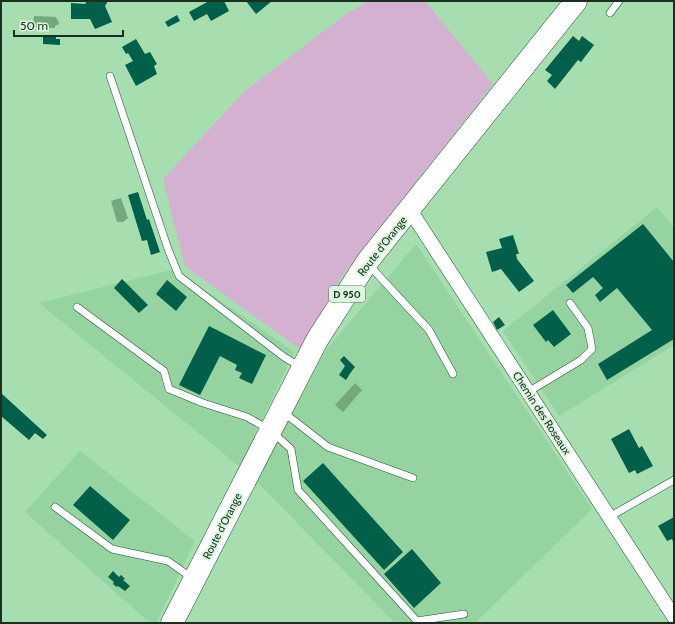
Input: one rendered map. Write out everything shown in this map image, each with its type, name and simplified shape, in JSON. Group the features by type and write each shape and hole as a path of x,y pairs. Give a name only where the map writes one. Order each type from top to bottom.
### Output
{"main road":[{"name":"Route d'Orange","path":"172,623 317,340 367,262 576,1"}],"street":[{"name":"Chemin des Roseaux","path":"410,210 674,617"}],"lane":[{"path":"610,13 619,1"},
{"path":"110,76 168,250 179,276 284,357 303,368"},
{"path":"367,262 429,330 453,374"},
{"path":"528,392 581,360 592,350 588,328 570,303"},
{"path":"77,307 164,371 169,389 203,403 247,417 270,430 291,449 298,490 417,622 464,614"},
{"path":"281,410 328,447 413,478"},
{"path":"609,516 674,480"},
{"path":"54,507 112,549 168,560 194,580"}],"shaded area":[{"path":"368,1 425,1 493,84 340,279 301,350 185,266 163,179 245,91 345,15"},
{"path":"34,16 56,17 59,24 55,26 55,28 33,27"},
{"path":"121,198 128,218 123,222 117,222 111,201"},
{"path":"657,207 674,228 674,345 559,416 503,331"},
{"path":"416,244 592,509 475,623 395,623 256,481 326,350"},
{"path":"175,269 294,352 240,467 39,303"},
{"path":"355,383 362,390 343,412 335,405"},
{"path":"80,451 195,541 156,623 150,623 25,512"}],"building":[{"path":"87,1 108,1 105,6 112,22 95,29 90,19 71,19 71,3 85,4"},
{"path":"209,1 224,1 229,11 211,21 207,14 194,21 189,12"},
{"path":"246,1 272,1 256,14"},
{"path":"177,15 180,21 168,27 165,22"},
{"path":"43,36 56,36 56,39 60,39 60,45 43,44"},
{"path":"573,36 579,41 582,36 594,45 581,62 578,60 555,89 547,81 552,75 545,70"},
{"path":"136,39 145,54 150,52 157,64 154,66 157,74 136,86 125,65 133,61 122,47"},
{"path":"138,192 160,252 151,255 147,240 142,241 128,195"},
{"path":"643,224 674,262 674,339 607,380 598,364 652,330 617,288 600,302 595,295 603,288 593,277 573,293 566,285"},
{"path":"513,235 519,254 516,254 517,259 534,281 519,292 501,269 492,272 486,252 502,248 499,239"},
{"path":"122,279 148,305 139,313 114,288"},
{"path":"167,280 187,297 176,311 156,294"},
{"path":"553,310 571,334 554,347 548,340 546,342 533,325"},
{"path":"499,317 505,325 497,330 493,322"},
{"path":"209,326 266,355 252,384 239,378 242,373 235,370 237,365 220,356 200,395 179,385"},
{"path":"344,356 355,367 346,380 339,375 345,366 340,360"},
{"path":"1,393 47,435 43,439 35,433 29,440 1,416"},
{"path":"629,429 639,448 642,446 653,466 637,474 635,470 629,473 611,439"},
{"path":"323,463 403,552 384,570 303,481"},
{"path":"90,486 130,520 113,540 73,505"},
{"path":"674,517 674,544 672,539 667,541 658,526"},
{"path":"412,549 441,583 414,608 384,574"},
{"path":"113,571 119,577 121,575 125,579 123,580 130,586 125,591 113,584 114,582 108,577"}]}
